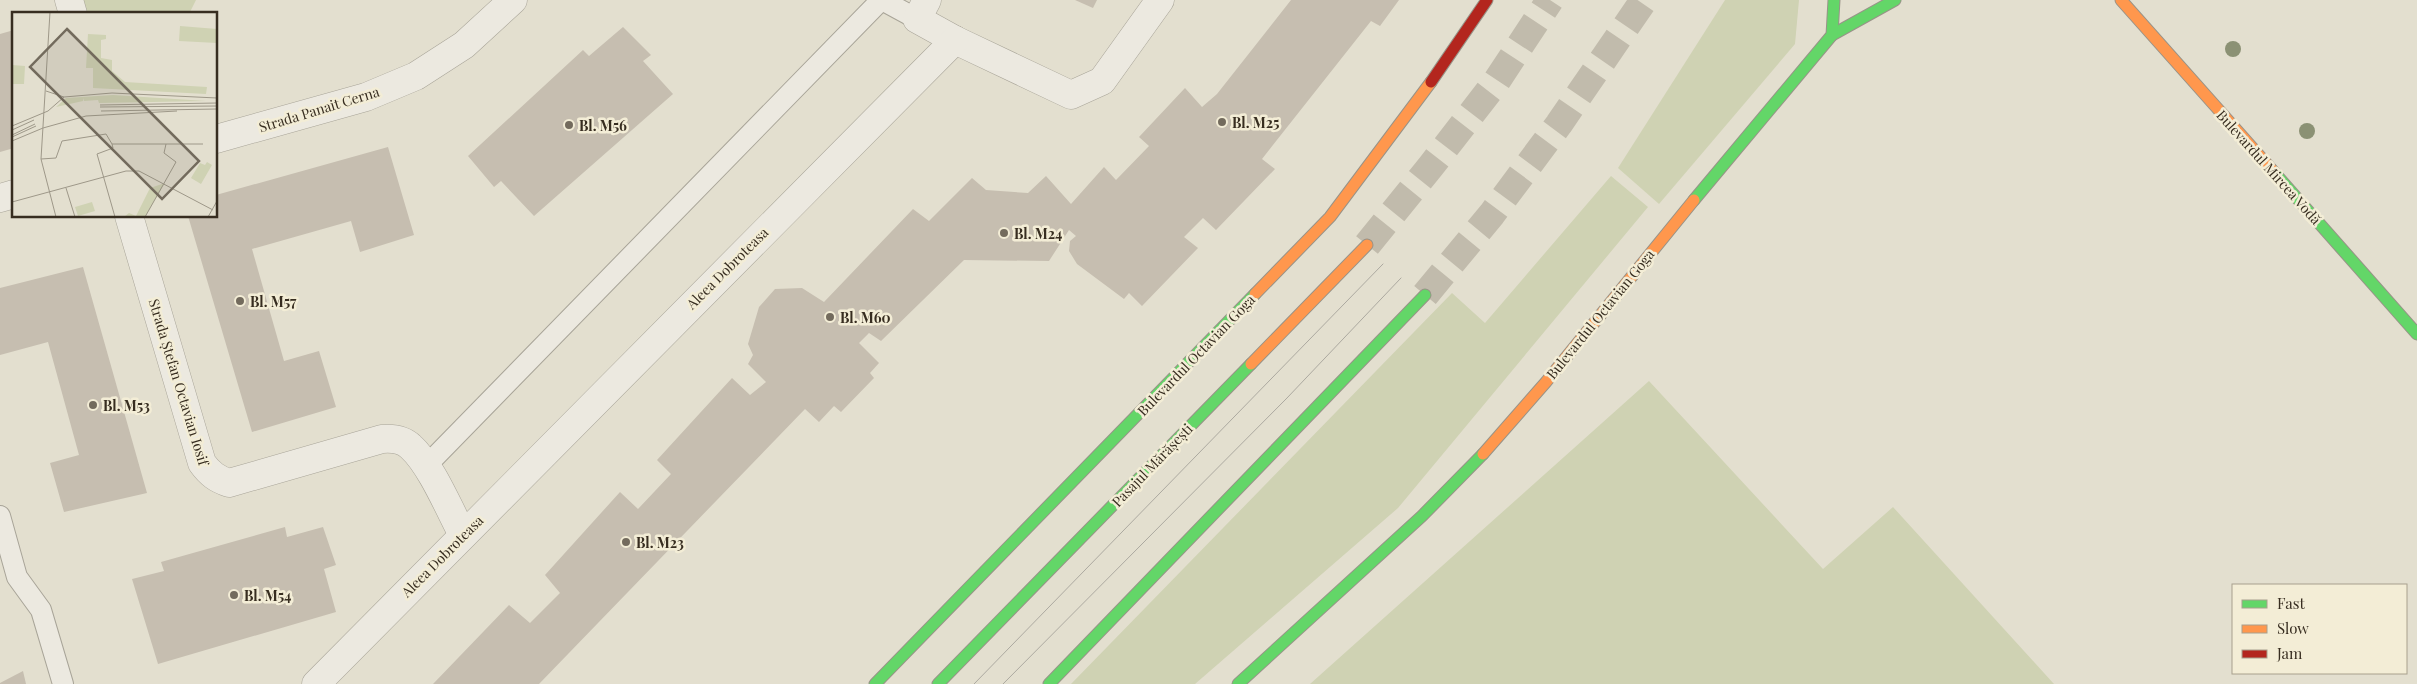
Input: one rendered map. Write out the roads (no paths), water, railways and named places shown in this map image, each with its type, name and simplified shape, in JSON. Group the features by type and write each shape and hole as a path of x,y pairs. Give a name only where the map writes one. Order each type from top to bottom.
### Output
{"street":[{"name":"Strada Panait Cerna","path":"218,138 366,97 416,76 464,45 513,0"},
{"path":"922,10 955,40 1072,95 1102,82 1160,0"},
{"name":"Bulevardul Octavian Goga","path":"875,684 1330,217 1451,55 1487,0"},
{"path":"1832,35 1834,0"},
{"path":"1832,35 1895,0"},
{"name":"Bulevardul Mircea Vodă","path":"2121,0 2417,334"},
{"name":"Bulevardul Octavian Goga","path":"1238,684 1422,516 1479,459 1546,382 1683,212 1832,35"},
{"name":"Aleea Dobroteasa","path":"316,684 955,40"},
{"name":"Strada Ștefan Octavian Iosif","path":"130,218 202,463 209,473 219,480 229,483 382,439 394,438 412,447 426,466 463,535"},
{"name":"Pasajul Mărășești","path":"938,684 1367,245"},
{"path":"1049,684 1425,295"}],"lane":[{"path":"426,466 881,0 922,10"},
{"path":"0,516 17,576 41,610 62,684"}],"tunnel":[{"path":"1367,245 1496,82 1550,0"},
{"path":"1425,295 1492,214 1559,124 1644,0"}],"tram line":[{"path":"974,684 1383,264"},
{"path":"1003,684 1287,398 1401,278"}],"place":[{"name":"Bl. M25","path":"1222,122"},
{"name":"Bl. M56","path":"569,125"},
{"name":"Bl. M24","path":"1004,233"},
{"name":"Bl. M57","path":"240,301"},
{"name":"Bl. M60","path":"830,317"},
{"name":"Bl. M53","path":"93,405"},
{"name":"Bl. M23","path":"626,542"},
{"name":"Bl. M54","path":"234,595"}]}
